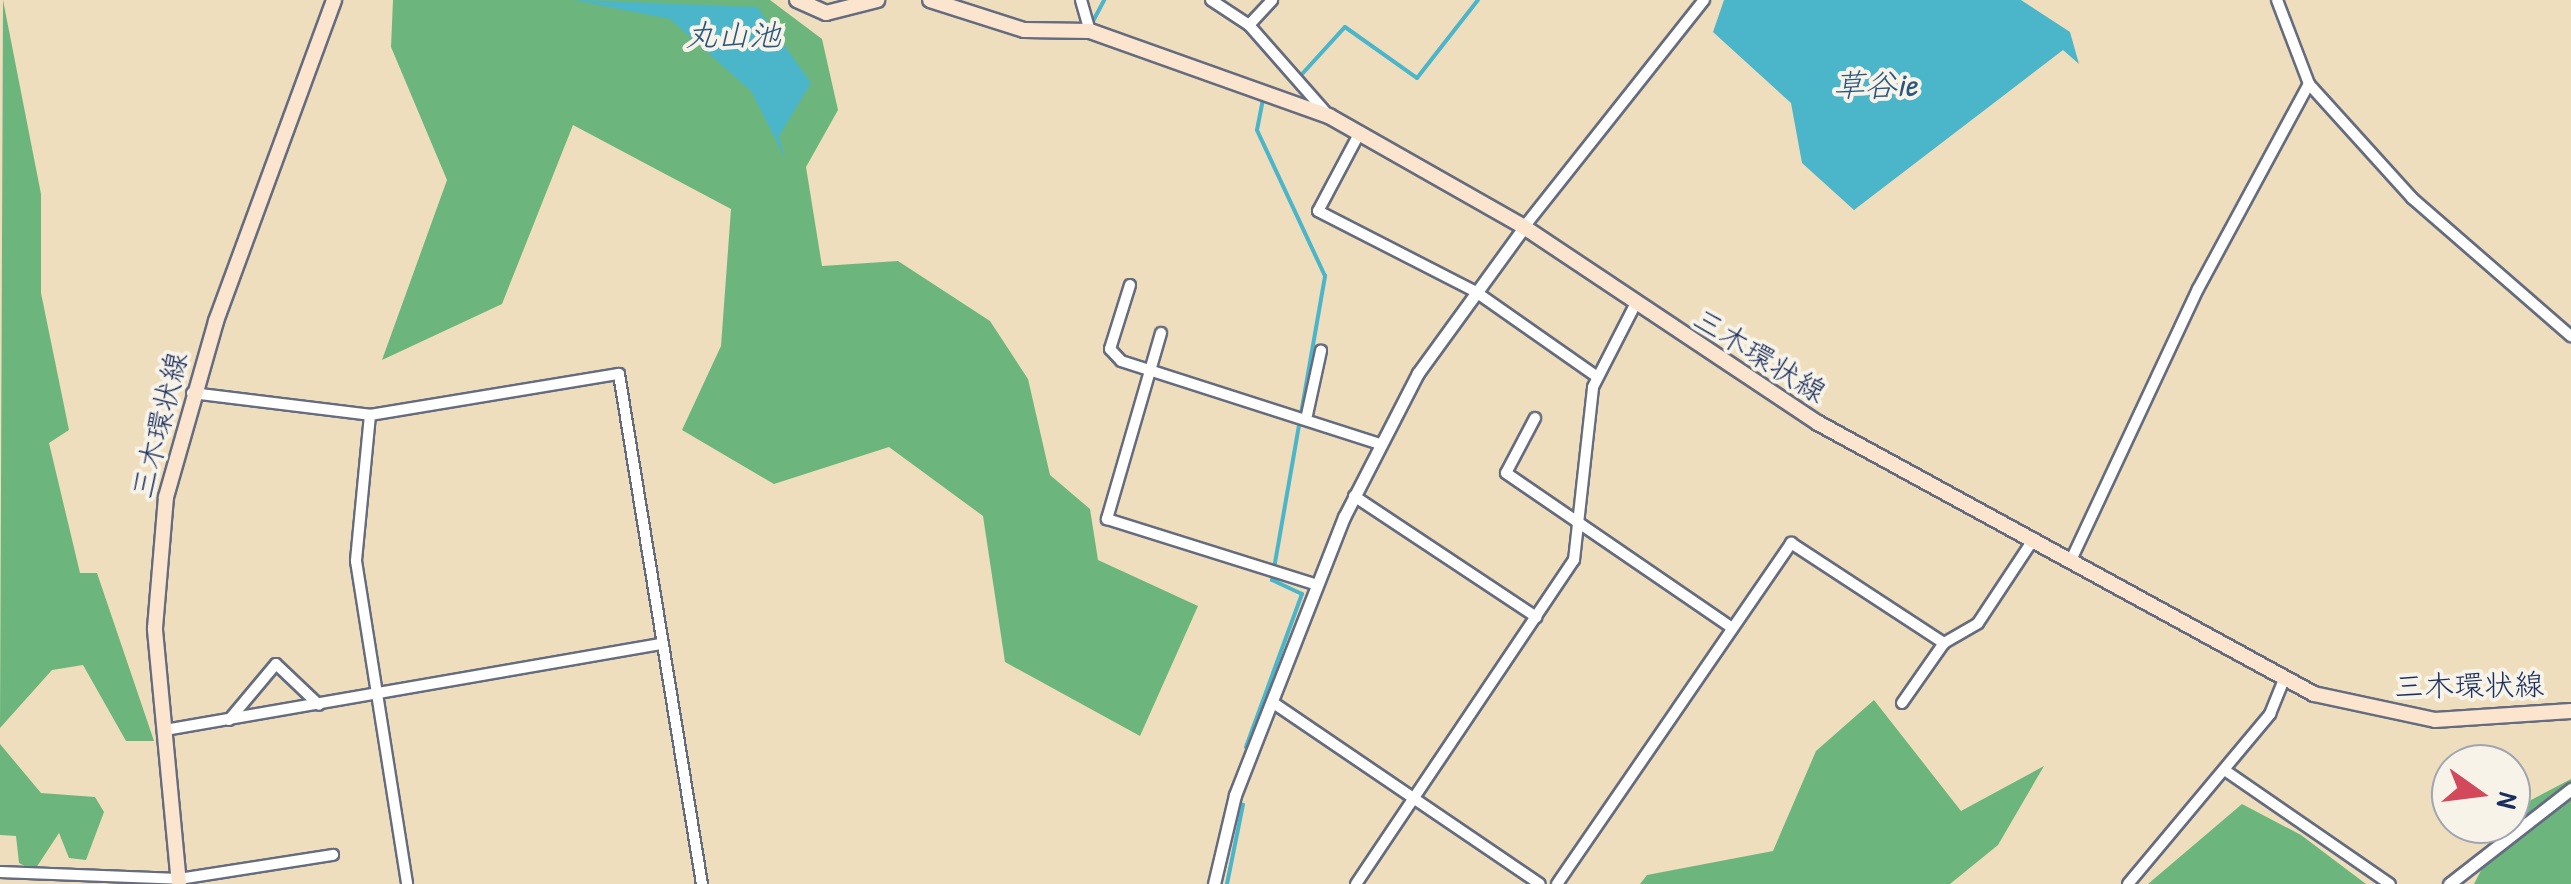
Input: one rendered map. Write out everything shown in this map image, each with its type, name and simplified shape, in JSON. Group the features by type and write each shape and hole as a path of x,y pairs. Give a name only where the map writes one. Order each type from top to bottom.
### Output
{"main road":[{"name":"三木環状線","path":"179,882 155,590 192,393 334,0"},
{"path":"797,0 826,14 878,0"},
{"name":"三木環状線","path":"930,0 1024,30 1090,30 1329,116 1524,228 1634,306 1818,424 2284,679 2377,715 2571,711"}],"street":[{"path":"1081,0 1090,30"},
{"path":"1211,0 1249,25 1329,116"},
{"path":"1249,25 1272,0"},
{"path":"1214,884 1236,795 1274,704 1315,584 1378,444 1476,292 1704,0"},
{"path":"2277,0 2309,84 2412,198 2571,336"},
{"path":"2071,560 2182,322 2309,84"},
{"path":"1360,134 1318,211 1476,292 1596,376"},
{"path":"1130,285 1110,349 1150,370 1306,415 1378,444"},
{"path":"1356,884 1574,560 1596,376 1634,306"},
{"path":"1161,333 1107,519 1315,584"},
{"path":"1306,415 1320,351"},
{"path":"192,393 370,415 619,374 702,884"},
{"path":"370,415 356,561 407,884"},
{"path":"1535,418 1506,473 1732,628"},
{"path":"1354,496 1536,617"},
{"path":"1902,703 1944,643 1978,622 2032,540"},
{"path":"1557,884 1790,542 1944,643"},
{"path":"166,730 660,644"},
{"path":"229,720 276,664 319,705"},
{"path":"2128,884 2270,714 2284,679"},
{"path":"1274,704 1540,884"},
{"path":"2226,771 2390,884"},
{"path":"2449,884 2571,789"},
{"path":"0,872 179,882 333,856"}],"green space":[{"path":"3,0 41,194 41,293 69,430 49,443 80,573 97,573 154,741 126,741 83,665 52,670 0,728"},
{"path":"393,0 770,0 822,39 838,110 806,167 822,266 898,261 990,321 1028,379 1050,475 1090,509 1098,560 1198,606 1140,736 1005,662 983,516 889,447 774,484 682,430 721,346 731,209 573,125 502,304 382,360 447,180 391,47"},
{"path":"1874,700 1961,811 2044,766 1998,845 1950,884 1640,884 1647,875 1773,851 1816,751"},
{"path":"0,744 41,793 95,797 104,812 86,860 69,858 59,833 34,871 19,863 16,836 0,835"},
{"path":"2571,779 2571,884 2474,884 2495,844 2531,844 2531,800"},
{"path":"2242,804 2301,835 2366,884 2148,884"}],"water":[{"name":"丸山池","path":"573,0 757,7 811,83 779,136 785,158 751,91 670,19"},
{"name":"草谷ie","path":"1724,0 2021,0 2070,32 2079,64 2063,50 1854,210 1802,163 1791,103 1713,32"}],"waterway":[{"path":"1092,23 1104,0"},
{"path":"1303,73 1345,27 1417,78 1478,0"},
{"path":"1246,747 1302,594 1272,580 1325,276 1257,130 1263,98"},
{"path":"1227,884 1243,805"}]}
